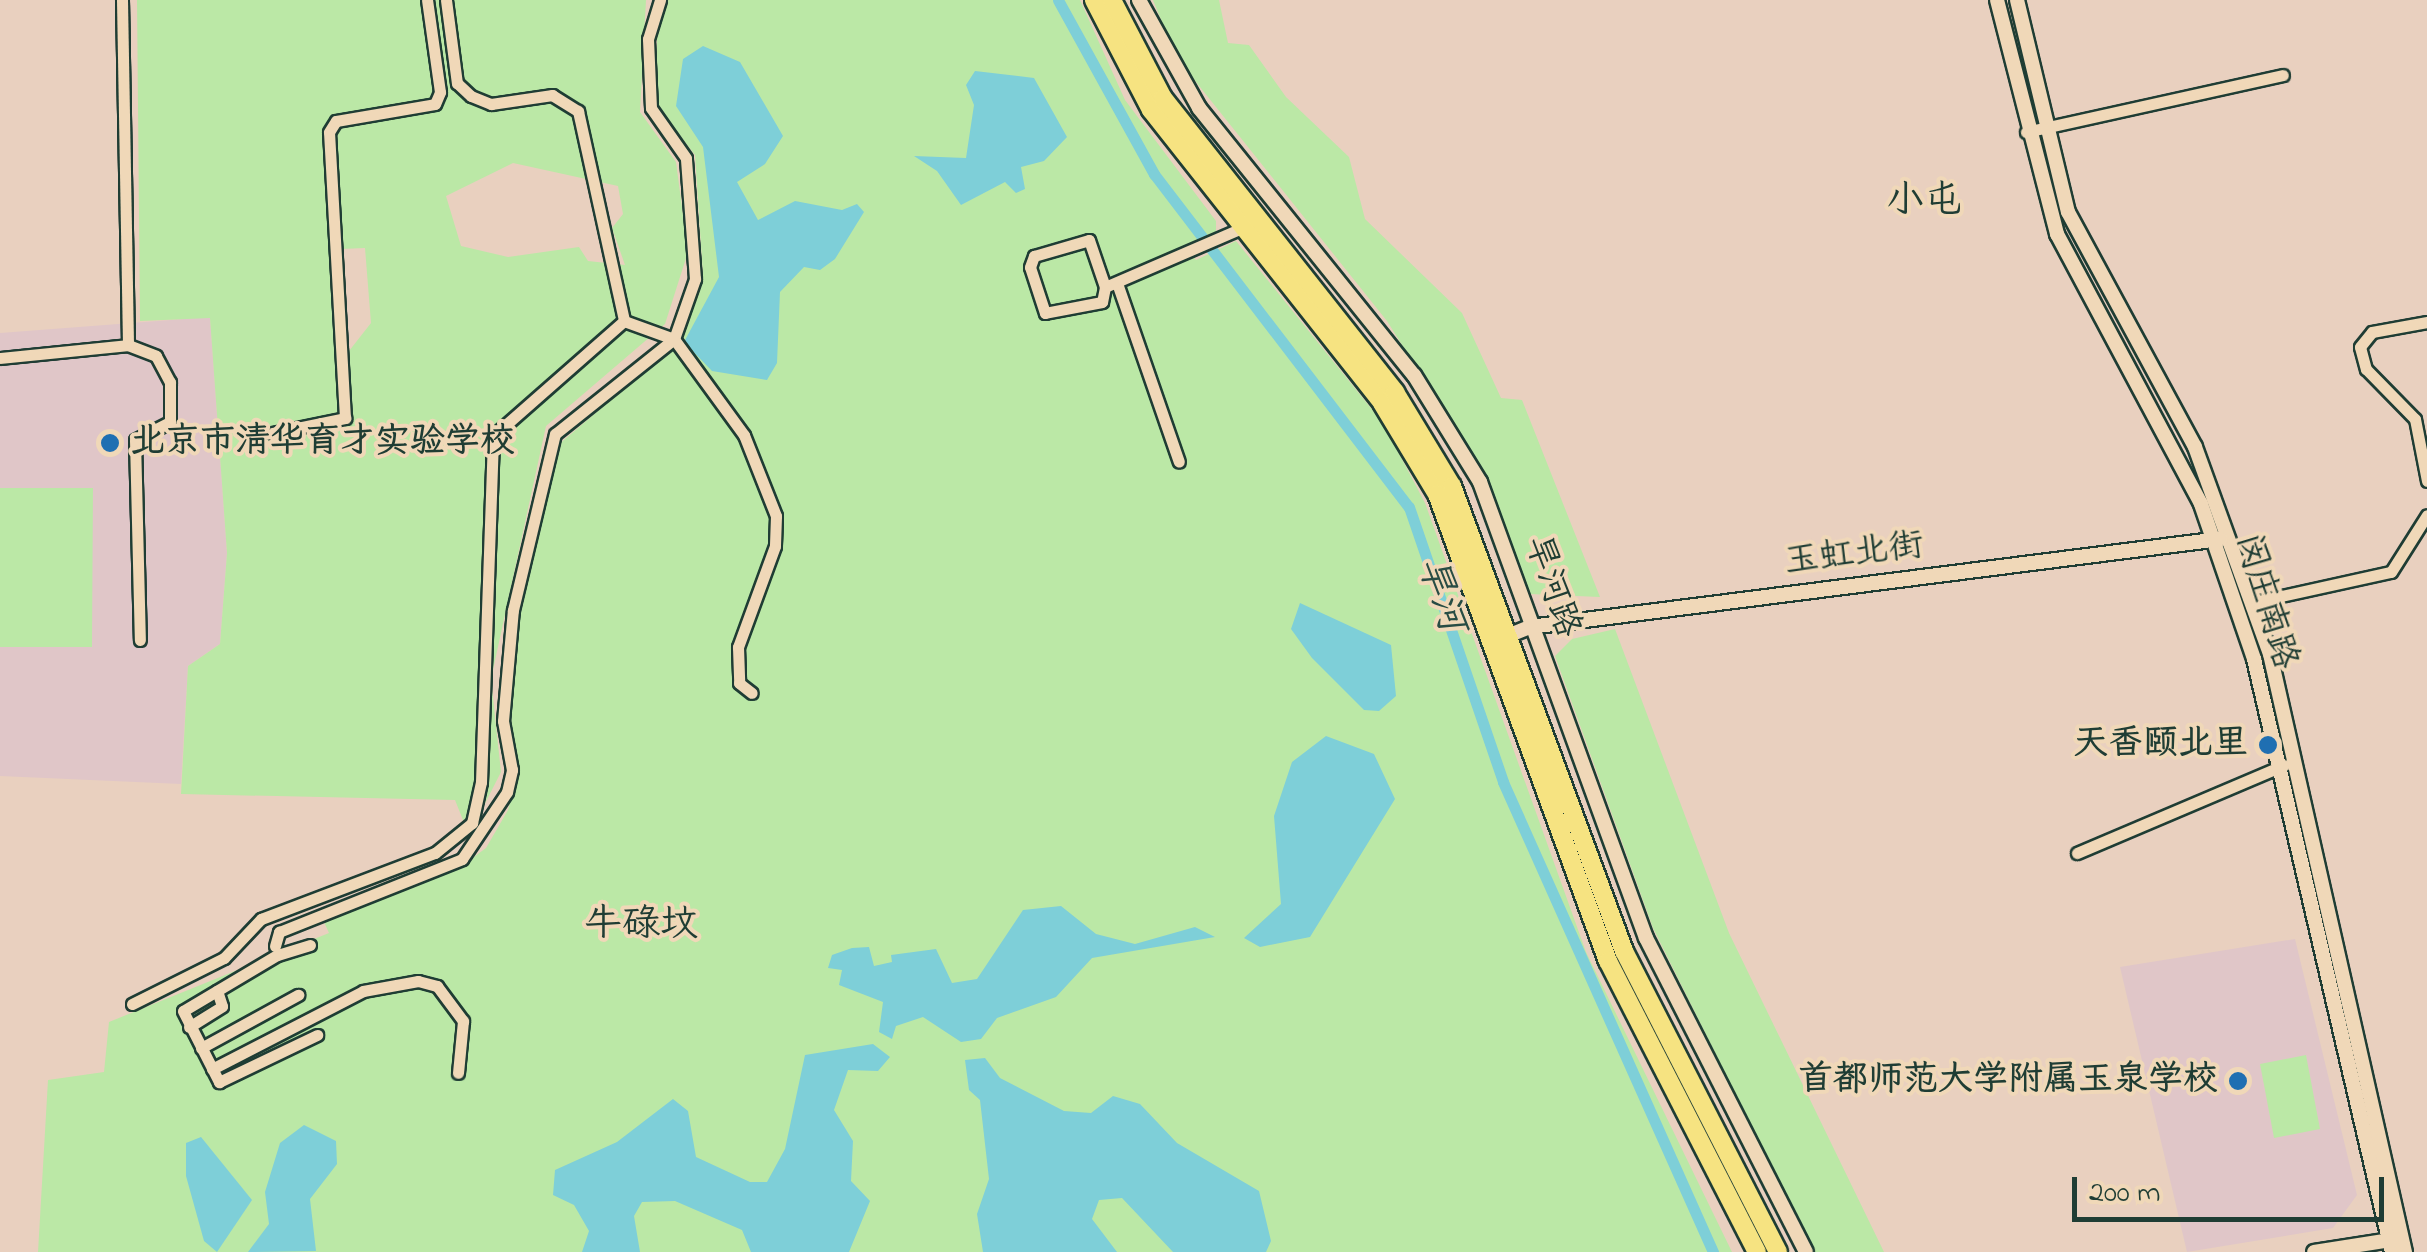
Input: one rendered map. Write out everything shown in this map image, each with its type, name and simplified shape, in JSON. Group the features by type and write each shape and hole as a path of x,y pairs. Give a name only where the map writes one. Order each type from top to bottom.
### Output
{"main road":[{"path":"1094,0 1151,110 1237,231 1412,448 1447,518 1608,961 1756,1252"},
{"name":"旱河路","path":"1112,0 1163,98 1427,440 1509,636 1624,950 1778,1252"}],"street":[{"path":"122,0 128,345"},
{"path":"272,434 345,418 329,132 336,121 435,104 440,92 427,0"},
{"path":"446,0 457,83 471,96 491,104 552,95 578,111 624,321"},
{"path":"276,946 279,932 462,859 486,832 512,770 503,721 513,610 555,434 674,339 698,259 686,158 650,108 648,40 660,0"},
{"name":"旱河路","path":"1139,0 1199,108 1448,424 1480,482 1646,938 1806,1252"},
{"name":"闵庄南路","path":"1998,0 2026,132 2057,234 2254,602 2286,764 2396,1246"},
{"name":"闵庄南路","path":"2017,0 2044,129 2078,234 2195,446 2286,764"},
{"path":"2026,132 2283,75"},
{"path":"1179,462 1111,285 1088,240 1034,256 1030,266 1045,313 1102,302 1111,285 1195,254 1237,231"},
{"path":"624,321 674,339 744,435 776,516 775,546 738,647 739,683 752,694"},
{"path":"132,1004 224,958 261,920 435,854 472,823 480,782 494,436 624,321"},
{"path":"2427,322 2372,332 2360,347 2366,369 2415,419 2427,480"},
{"path":"0,358 128,345 156,356 170,382 170,422 135,440 140,640"},
{"path":"2254,602 2392,572 2427,515"},
{"name":"玉虹北街","path":"1490,643 1530,627 2221,538"},
{"path":"2077,854 2286,764"},
{"path":"310,945 182,1010 218,1082 233,1080 317,1035"},
{"path":"212,1069 363,991 418,980 437,986 463,1021 458,1073"},
{"path":"189,1027 222,1006 217,991"},
{"path":"201,1048 298,995"},
{"path":"2314,1252 2396,1246"}],"shaded area":[{"name":"北京市清华育才实验学校","path":"210,317 227,553 220,644 188,666 181,784 0,776 0,333"},
{"name":"首都师范大学附属玉泉学校","path":"2295,939 2357,1195 2333,1228 2187,1252 2120,967"}],"green space":[{"path":"137,0 429,0 446,80 435,0 646,0 640,112 676,162 688,252 665,324 546,426 491,679 501,772 469,835 455,800 181,794 188,666 220,644 227,553 210,318 140,321","holes":["513,163 618,186 623,214 612,228 625,265 588,261 579,247 508,257 461,246 446,196","365,248 371,323 349,351 341,249"]},
{"path":"667,0 1080,0 1125,100 1216,221 1216,232 1186,248 1196,260 1236,241 1383,423 1425,503 1586,952 1732,1252 38,1252 48,1080 104,1072 109,1022 329,933 324,922 463,865 486,848 508,810 517,776 511,719 519,621 558,445 681,340 703,276 695,155 657,106 657,38"},
{"path":"1153,0 1219,0 1228,43 1249,45 1286,97 1349,157 1365,219 1462,313 1501,398 1522,400 1600,597 1530,594 1488,482 1387,321 1176,57"},
{"path":"0,488 93,488 92,647 0,647"},
{"path":"1615,629 1729,933 1884,1252 1814,1252 1653,928 1555,656 1572,639"},
{"path":"2306,1055 2320,1129 2274,1138 2260,1064"}],"water":[{"path":"703,46 740,62 783,136 765,164 737,182 758,220 795,201 842,210 857,204 864,212 835,259 820,270 804,267 780,292 777,363 767,380 712,371 684,342 719,277 703,147 676,106 683,59"},
{"path":"975,71 1034,78 1067,137 1044,161 1021,167 1025,189 1016,193 1005,182 961,205 937,171 914,156 966,158 974,105 966,85"},
{"path":"1300,603 1391,645 1396,696 1379,711 1364,710 1312,658 1291,629"},
{"path":"1326,736 1374,754 1395,799 1310,937 1260,947 1244,938 1281,904 1274,816 1292,762"},
{"path":"1061,906 1096,934 1135,944 1195,927 1215,937 1092,958 1056,997 997,1018 981,1039 961,1042 923,1017 896,1026 892,1039 879,1032 883,1002 839,985 842,970 828,968 832,955 852,948 869,947 874,966 892,962 891,955 936,949 952,983 977,979 1023,910"},
{"path":"873,1044 890,1057 878,1071 848,1070 834,1110 853,1141 851,1181 870,1201 849,1252 751,1252 742,1230 675,1201 642,1202 634,1216 640,1252 582,1252 589,1231 574,1205 553,1195 555,1170 617,1142 673,1099 688,1111 696,1157 750,1182 767,1182 785,1149 805,1055"},
{"path":"985,1058 1000,1078 1064,1111 1091,1113 1113,1096 1140,1104 1177,1143 1259,1191 1271,1241 1266,1252 1173,1252 1122,1198 1099,1200 1092,1219 1117,1252 983,1252 977,1214 989,1179 980,1100 969,1090 965,1060"},
{"path":"304,1125 336,1141 337,1164 310,1199 316,1251 248,1252 269,1224 265,1192 280,1143"},
{"path":"201,1137 252,1200 217,1252 204,1241 186,1176 186,1143"}],"waterway":[{"name":"旱河","path":"1058,0 1154,174 1409,507 1503,782 1713,1252"}],"place":[{"name":"北京市清华育才实验学校","path":"110,443"},
{"name":"天香颐北里","path":"2268,745"},
{"name":"首都师范大学附属玉泉学校","path":"2238,1081"}],"district":[{"name":"小屯","path":"1924,203"},
{"name":"牛碌坟","path":"641,927"}]}
